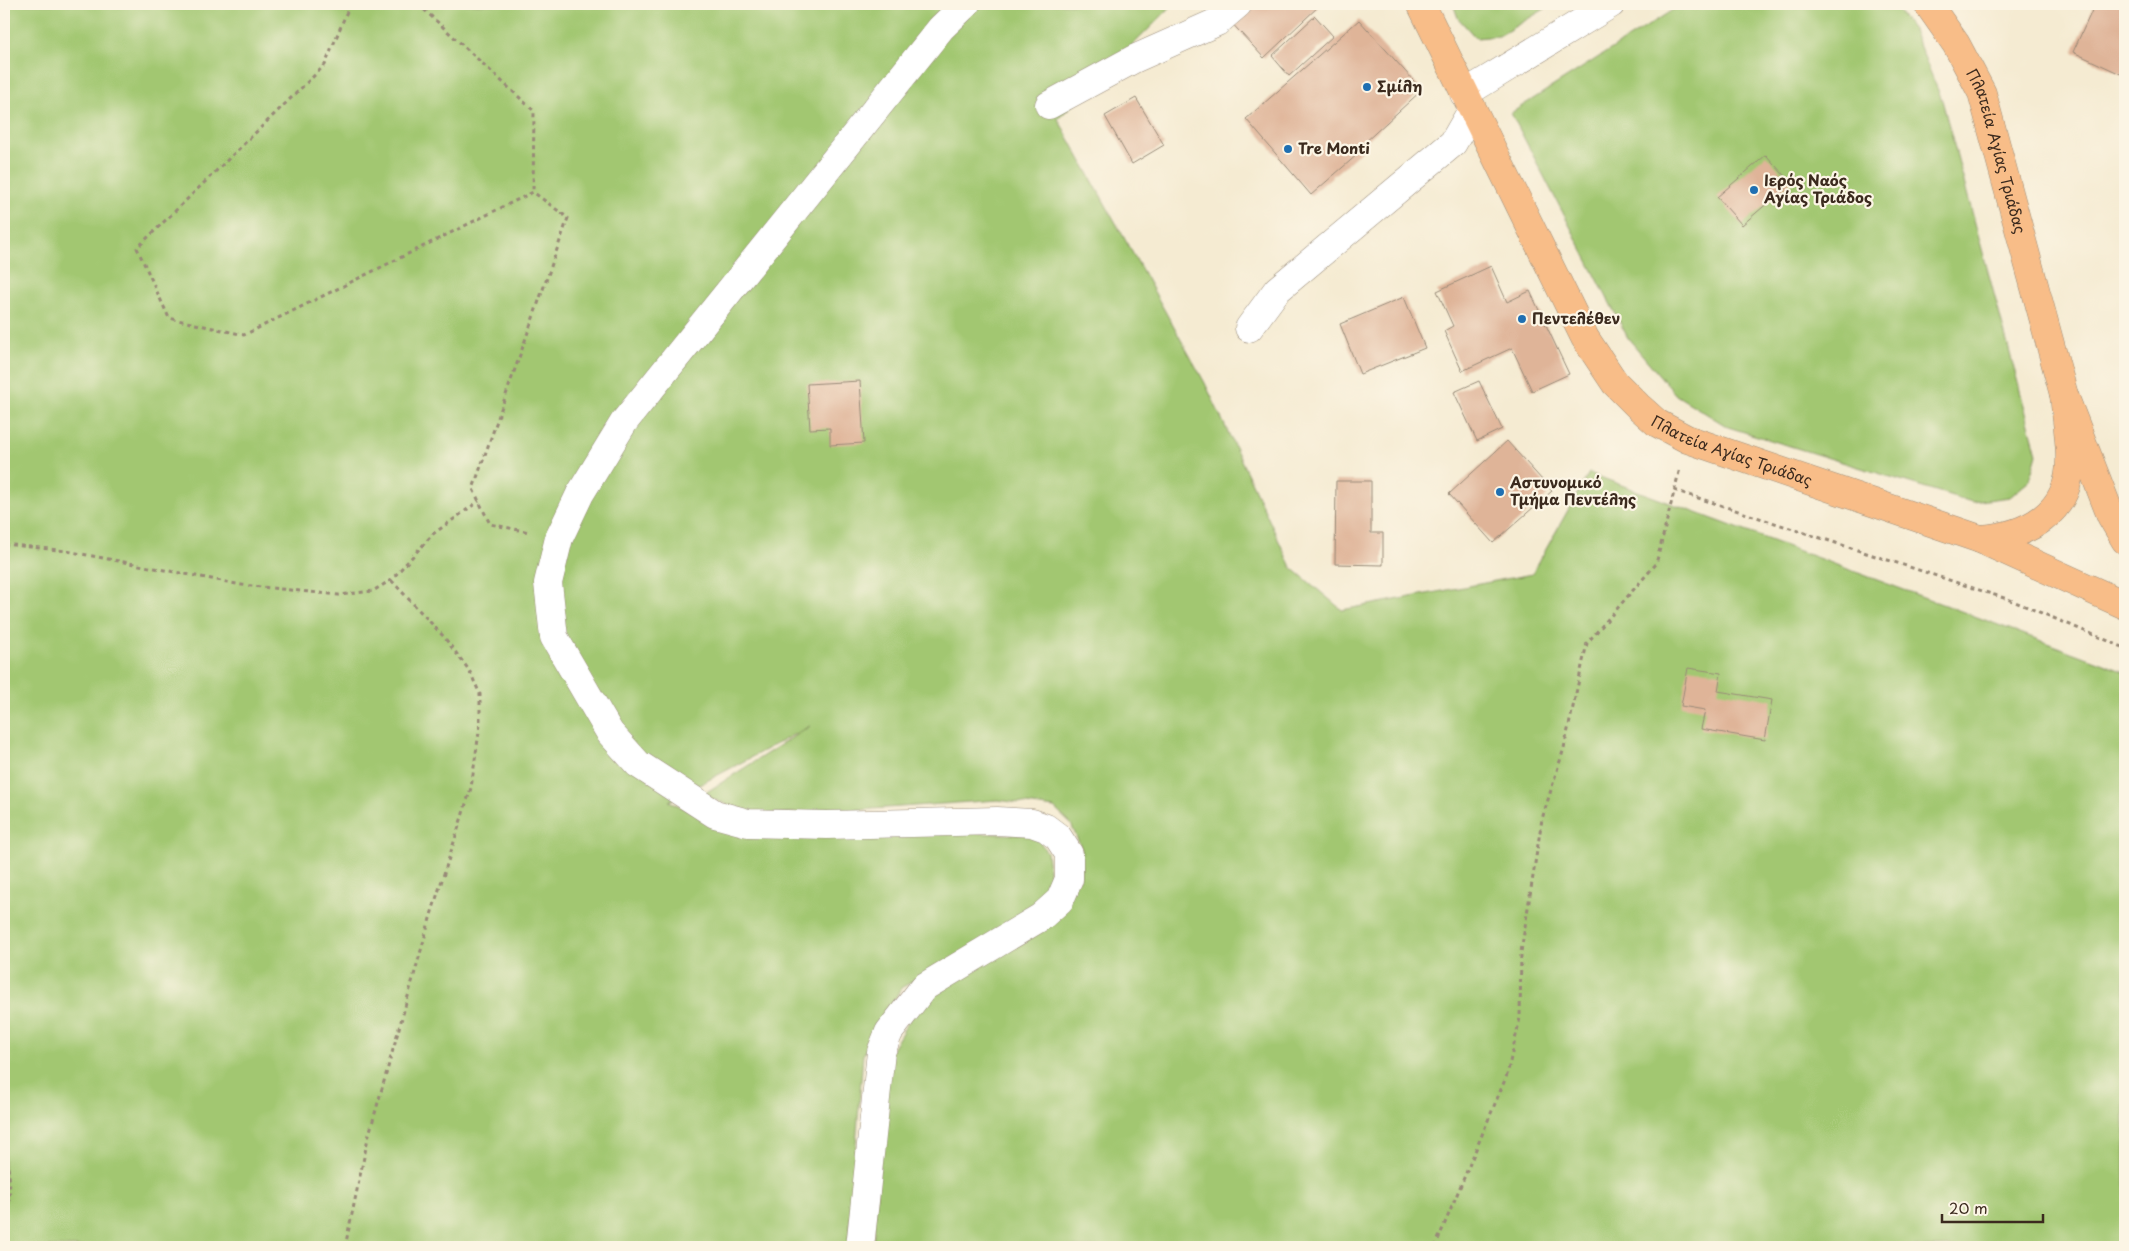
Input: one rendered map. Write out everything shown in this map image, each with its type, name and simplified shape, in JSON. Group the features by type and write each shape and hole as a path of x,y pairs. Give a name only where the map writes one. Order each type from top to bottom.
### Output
{"main road":[{"name":"Πλατεία Αγίας Τριάδας","path":"1421,4 1585,338 1615,383 1657,423 1688,439 1980,539 2003,538 2031,528 2061,498 2067,481 2070,461 2064,395"},
{"name":"Πλατεία Αγίας Τριάδας","path":"1928,4 1956,44 1982,93 2064,395 2111,516 2125,540"},
{"path":"1980,539 2125,605"}],"street":[{"path":"860,1247 881,1052 890,1032 924,987 1041,917 1060,900 1069,879 1068,854 1058,837 1046,828 1032,823 998,821 827,826 748,823 715,814 654,777 638,764 610,733 554,636 548,583 559,538 580,494 624,422 934,36 966,4"},
{"path":"1048,105 1134,59 1217,22 1238,4"},
{"path":"1249,328 1277,290 1453,143 1468,102 1611,4"}],"path":[{"path":"350,4 325,65 137,248 169,318 244,335 533,192"},
{"path":"418,4 534,111 533,192"},
{"path":"533,192 568,218 473,489 490,524 559,538"},
{"path":"1435,1247 1507,1075 1520,1018 1521,952 1542,819 1564,748 1586,642 1656,564 1674,490 2013,601 2125,648"},
{"path":"4,544 67,551 242,585 339,595 373,592 391,580 433,534 479,501"},
{"path":"345,1247 368,1138 431,916 471,788 480,725 480,694 469,670 444,637 391,580"},
{"path":"4,1152 9,1168 11,1201 4,1232"}],"green space":[{"path":"4,4 1174,4 1058,119 1205,383 1291,567 1342,610 1532,574 1589,473 2125,672 2125,1247 873,1247 887,1058 922,998 1080,879 1082,850 1071,824 1054,808 998,800 830,812 752,814 702,795 810,726 669,801 723,826 1035,835 1047,852 1050,879 1040,900 1024,918 901,988 863,1055 848,1247 4,1247"},
{"path":"1453,4 1553,4 1499,36 1476,38 1458,18"},
{"path":"1682,4 1893,4 1913,30 1942,100 2037,454 2029,481 2010,497 1972,502 1728,427 1676,395 1628,338 1511,113"}],"building":[{"path":"1244,4 1321,4 1264,58 1228,19"},
{"path":"2095,4 2125,4 2125,76 2073,52"},
{"path":"1315,16 1333,36 1289,76 1272,56"},
{"path":"1359,20 1422,90 1363,144 1366,147 1311,195 1246,119"},
{"path":"1136,98 1164,145 1132,164 1105,116"},
{"name":"Ιερός Ναός Αγίας Τριάδος","path":"1766,155 1791,183 1742,225 1717,197"},
{"path":"1491,266 1507,302 1530,291 1569,374 1532,391 1512,348 1462,371 1444,331 1453,326 1437,291"},
{"path":"1404,297 1425,348 1360,374 1340,324"},
{"path":"860,381 864,443 830,445 830,428 810,429 807,384"},
{"path":"1479,381 1502,429 1477,441 1454,392"},
{"name":"Αστυνομικό Τμήμα Πεντέλης","path":"1507,441 1552,491 1493,543 1449,494"},
{"path":"1336,481 1371,481 1371,533 1383,533 1383,565 1335,564"},
{"path":"1688,668 1721,673 1718,691 1772,700 1765,740 1701,729 1705,710 1681,706"}],"place":[{"name":"Σμίλη","path":"1367,87"},
{"name":"Tre Monti","path":"1288,149"},
{"name":"Ιερός Ναός Αγίας Τριάδος","path":"1754,190"},
{"name":"Πεντελέθεν","path":"1522,319"},
{"name":"Αστυνομικό Τμήμα Πεντέλης","path":"1500,492"}]}
